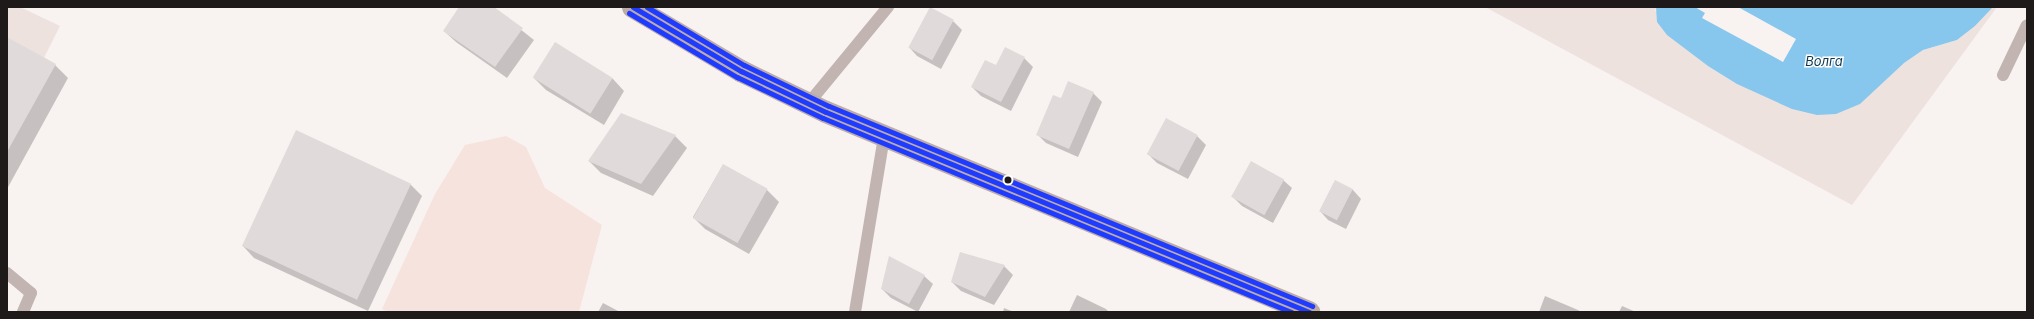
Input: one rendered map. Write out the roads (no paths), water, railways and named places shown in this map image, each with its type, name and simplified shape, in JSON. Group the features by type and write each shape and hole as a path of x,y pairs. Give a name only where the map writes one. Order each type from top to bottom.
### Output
{"main road":[{"path":"633,7 714,56 808,104 884,137 1309,312"}],"lane":[{"path":"808,104 888,7"},
{"path":"2003,76 2027,25"},
{"path":"855,312 884,137"},
{"path":"7,273 31,293 23,312"}],"water":[{"name":"Волга","path":"1656,7 1993,7 1975,26 1957,40 1923,50 1904,63 1860,104 1836,114 1817,115 1792,109 1737,84 1708,66 1667,35 1657,22"}]}
